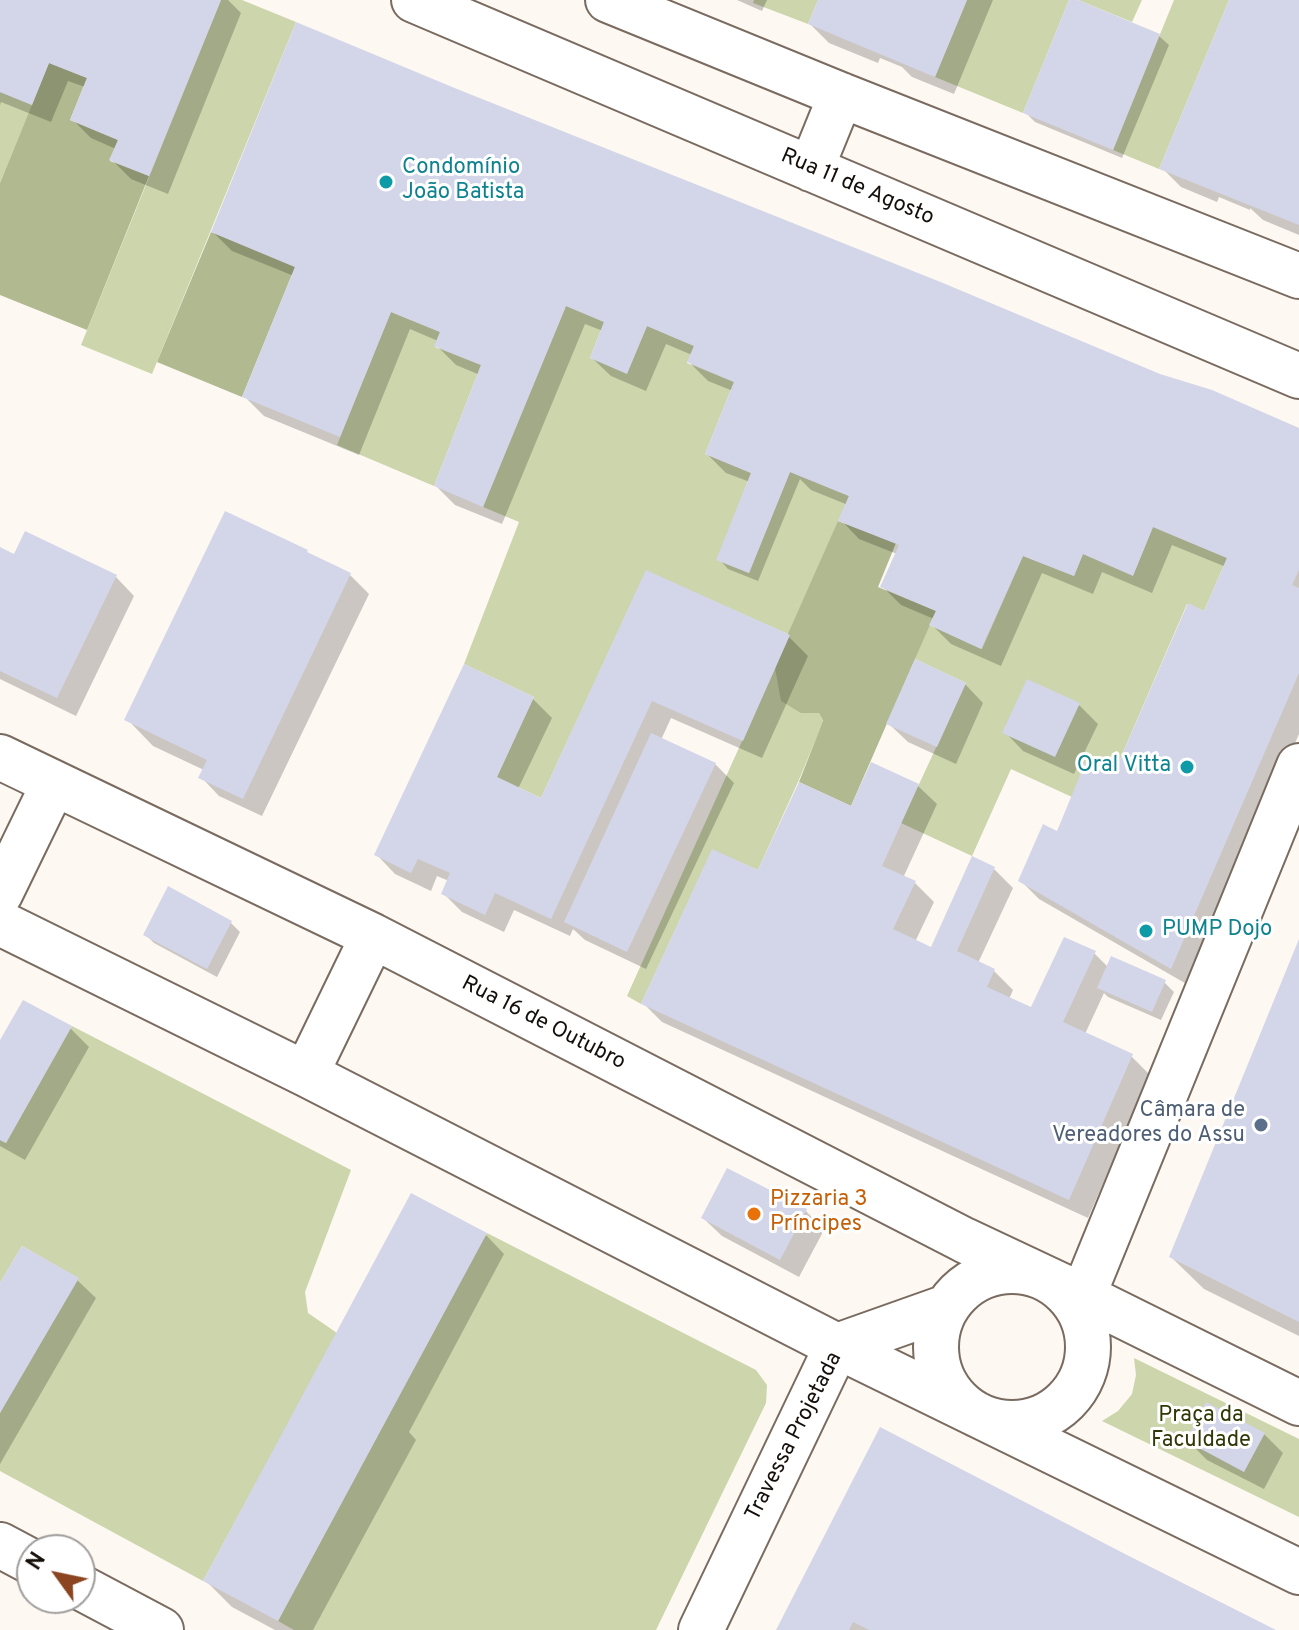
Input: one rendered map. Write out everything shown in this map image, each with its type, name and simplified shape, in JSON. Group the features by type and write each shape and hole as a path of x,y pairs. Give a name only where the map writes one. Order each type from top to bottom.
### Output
{"street":[{"name":"Rua 11 de Agosto","path":"414,0 1299,376"},
{"path":"608,0 1299,276"},
{"path":"811,169 841,95"},
{"name":"Rua 16 de Outubro","path":"0,757 373,936 964,1240 1064,1287"},
{"path":"1299,766 1064,1287 1062,1288 1085,1321 1089,1341 1081,1380 1070,1398 1055,1411 1037,1420 1017,1423 977,1415 960,1403 947,1387 938,1369 936,1347 939,1326 947,1307 954,1296 973,1281 997,1271 1034,1272 1064,1287 1299,1403"},
{"path":"0,894 54,783"},
{"path":"0,923 306,1074 837,1346 1299,1572"},
{"path":"306,1074 373,936"},
{"name":"Travessa Projetada","path":"701,1630 837,1346 947,1307"},
{"path":"96,1595 161,1630"}],"green space":[{"path":"221,0 242,0 296,22 152,374 81,345"},
{"path":"754,0 818,0 808,24 753,3"},
{"path":"967,0 1069,0 1023,113 935,77"},
{"path":"1078,0 1142,0 1132,22"},
{"path":"1174,0 1229,0 1159,169 1113,150"},
{"path":"49,63 87,78 70,120 118,140 110,161 149,176 87,330 0,295 0,183"},
{"path":"0,92 32,105 0,183"},
{"path":"211,232 295,267 242,397 157,362"},
{"path":"566,306 604,322 590,358 627,373 647,326 694,346 687,363 734,382 705,454 751,473 717,560 749,573 790,472 849,496 790,635 646,571 541,798 497,777 534,697 464,664 519,522 483,507"},
{"path":"391,312 440,332 435,347 481,365 434,486 337,445"},
{"path":"838,521 896,543 878,587 936,611 851,806 799,782 823,721 819,713 801,713 781,701 775,668"},
{"path":"1153,527 1227,558 1204,611 1187,604 1114,773 1086,761 1072,797 1011,769 972,856 901,823 966,683 915,659 929,625 982,649 1023,556 1074,576 1083,554 1133,575"},
{"path":"775,668 819,713 823,722 758,870 712,850 641,1004 627,996"},
{"path":"72,1026 351,1170 305,1292 308,1313 337,1333 203,1581 0,1471 0,1413 78,1278 22,1246 0,1283 0,1140 6,1143"},
{"path":"487,1233 756,1370 767,1385 766,1403 656,1630 294,1630 278,1621"},
{"name":"Praça da Faculdade","path":"1134,1358 1299,1439 1299,1517 1102,1421 1118,1411 1132,1394 1136,1375"}],"building":[{"path":"0,0 221,0 149,176 109,160 118,140 70,120 87,78 49,63 32,105 0,92"},
{"path":"818,0 967,0 935,77 808,24"},
{"path":"1069,0 1078,0 1160,34 1113,150 1023,113"},
{"path":"1229,0 1299,0 1299,225 1159,169"},
{"path":"296,22 943,283 1160,374 1212,390 1299,428 1299,570 1292,585 1299,588 1299,673 1171,969 1018,881 1043,824 1057,831 1086,761 1114,773 1188,603 1204,611 1227,558 1153,527 1133,576 1083,554 1074,576 1023,556 981,649 929,625 936,611 880,587 899,545 838,521 849,496 790,472 749,573 716,560 751,473 705,454 734,382 687,362 694,346 647,326 627,374 590,358 604,322 566,306 483,507 434,486 481,365 434,346 440,332 391,312 340,437 242,397 295,267 211,232"},
{"path":"225,511 351,573 243,799 198,778 207,760 124,720"},
{"path":"25,531 117,575 57,698 0,671 0,547 14,554"},
{"path":"646,570 790,635 743,741 652,701 551,919 495,893 485,915 441,894 450,873 418,859 411,873 374,855 464,664 534,697 497,777 541,798"},
{"path":"915,659 966,683 937,747 886,724"},
{"path":"1027,679 1080,703 1055,757 1002,733"},
{"path":"651,733 716,763 627,952 564,922"},
{"path":"871,762 919,784 882,866 916,881 893,929 931,947 972,856 995,867 957,951 995,969 987,987 1031,1007 1064,937 1096,951 1063,1022 1133,1054 1069,1200 641,1004 712,849 758,870 799,782 851,806"},
{"path":"168,886 232,921 207,969 143,935"},
{"name":"Câmara de Vereadores do Assu","path":"1299,939 1299,1322 1169,1257"},
{"path":"1111,956 1166,980 1152,1012 1097,988"},
{"path":"23,1000 72,1026 6,1143 0,1140 0,1040"},
{"name":"Pizzaria 3 Príncipes","path":"727,1168 807,1209 780,1260 701,1218"},
{"path":"411,1193 487,1233 278,1621 203,1581"},
{"path":"22,1246 79,1278 0,1413 0,1283"},
{"path":"1206,1402 1265,1433 1244,1472 1186,1441"},
{"path":"880,1427 1276,1630 869,1630 853,1622 849,1630 776,1630"}],"place":[{"name":"Condomínio João Batista","path":"386,182"},
{"name":"Oral Vitta","path":"1187,767"},
{"name":"PUMP Dojo","path":"1146,931"},
{"name":"Câmara de Vereadores do Assu","path":"1261,1125"},
{"name":"Pizzaria 3 Príncipes","path":"754,1214"}]}
